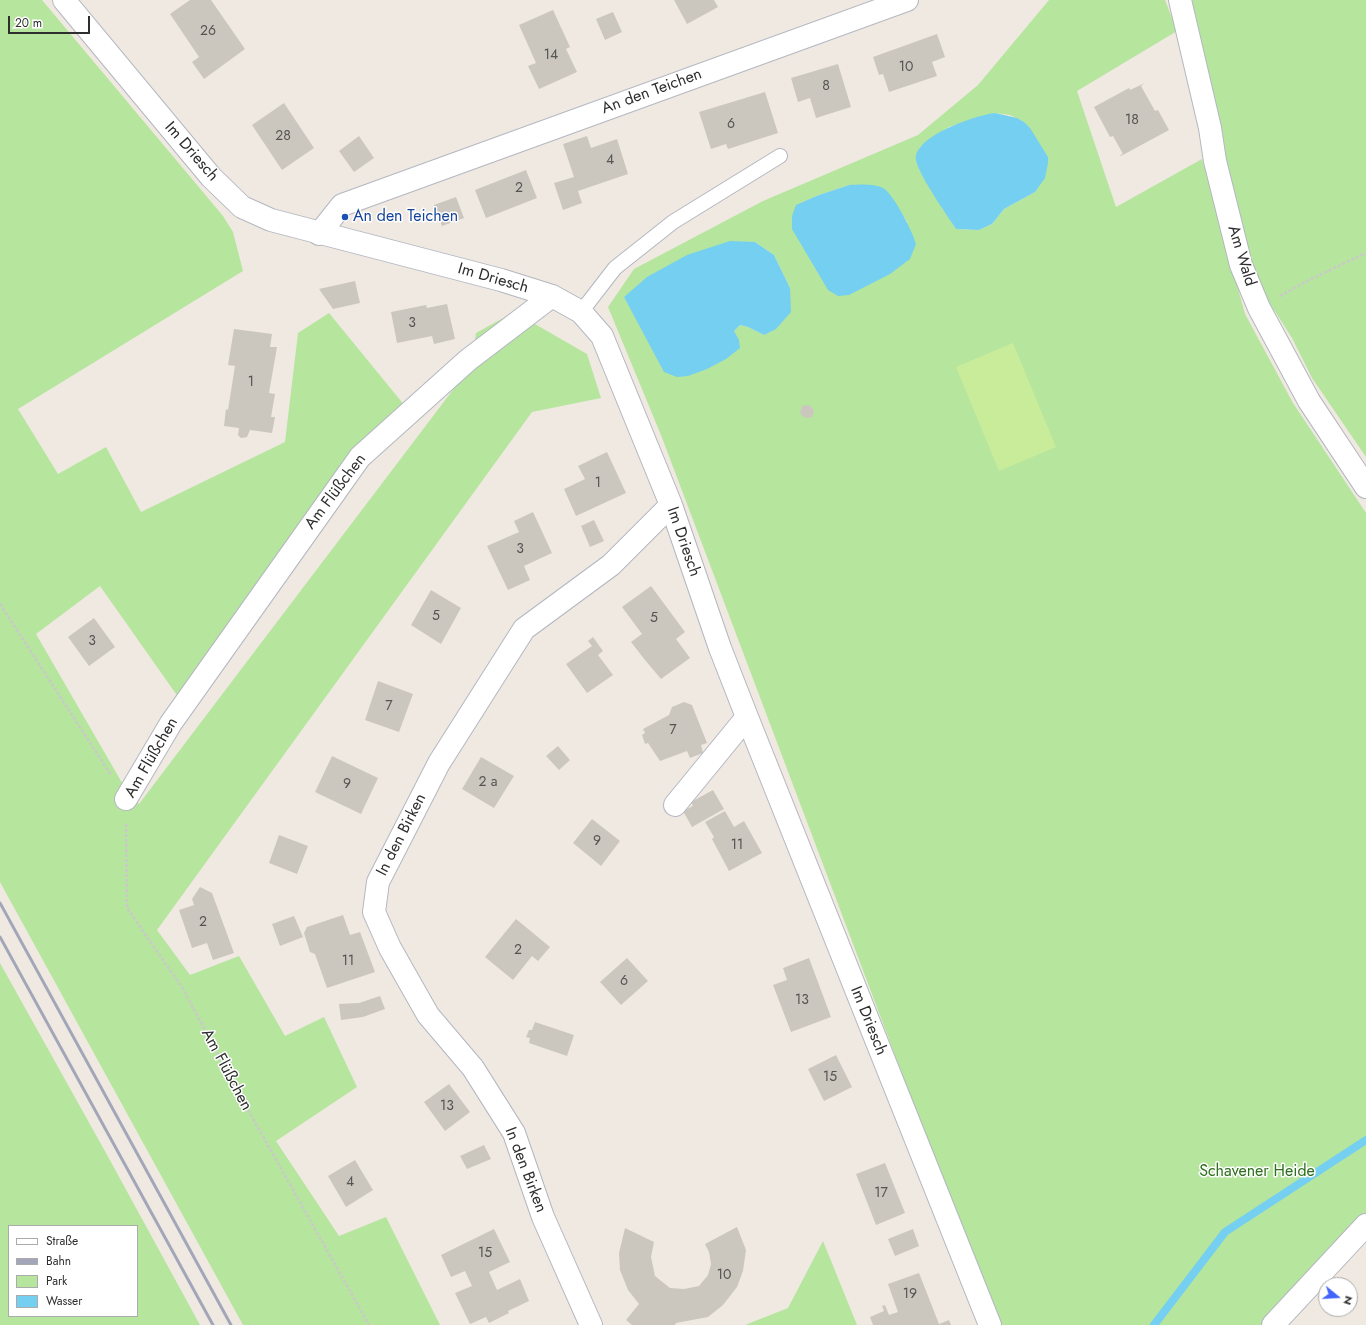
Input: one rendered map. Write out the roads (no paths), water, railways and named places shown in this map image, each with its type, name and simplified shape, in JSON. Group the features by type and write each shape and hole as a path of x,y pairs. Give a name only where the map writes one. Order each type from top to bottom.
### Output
{"street":[{"name":"Im Driesch","path":"64,0 211,177 242,207 271,220 318,234 500,280 552,296 580,312 602,336 671,505 720,648 747,717 990,1325"},
{"name":"An den Teichen","path":"318,234 342,205 907,0"},
{"name":"Am Wald","path":"1180,0 1241,265 1259,308 1309,401 1366,487"},
{"name":"Am Flüßchen","path":"126,799 171,723 360,457 468,360 552,296"},
{"name":"In den Birken","path":"591,1325 543,1217 514,1133 473,1068 428,1015 390,948 374,912 378,882 439,763 524,629 611,565 671,505"},
{"path":"675,805 747,717"},
{"path":"1273,1325 1366,1225"}],"lane":[{"path":"580,312 615,268 673,222 780,156"}],"water":[{"path":"995,113 1017,118 1030,128 1048,157 1045,178 1035,192 1004,209 992,224 979,230 956,229 922,175 916,160 918,151 935,135 948,128 961,122"},
{"path":"849,185 875,185 887,191 902,213 916,244 910,259 890,274 849,295 838,296 828,290 792,229 792,216 796,205 819,195"},
{"path":"730,241 755,242 774,255 790,288 791,312 776,329 764,335 748,327 740,325 734,331 739,340 740,348 726,359 707,369 688,376 677,377 664,372 624,297 647,277 687,255"}],"waterway":[{"path":"1154,1325 1225,1232 1366,1140"}],"railway":[{"path":"0,903 231,1325"},
{"path":"0,937 213,1325"}],"place":[{"name":"An den Teichen","path":"345,217"}],"park label":[{"name":"Schavener Heide","path":"1257,1172"}]}
